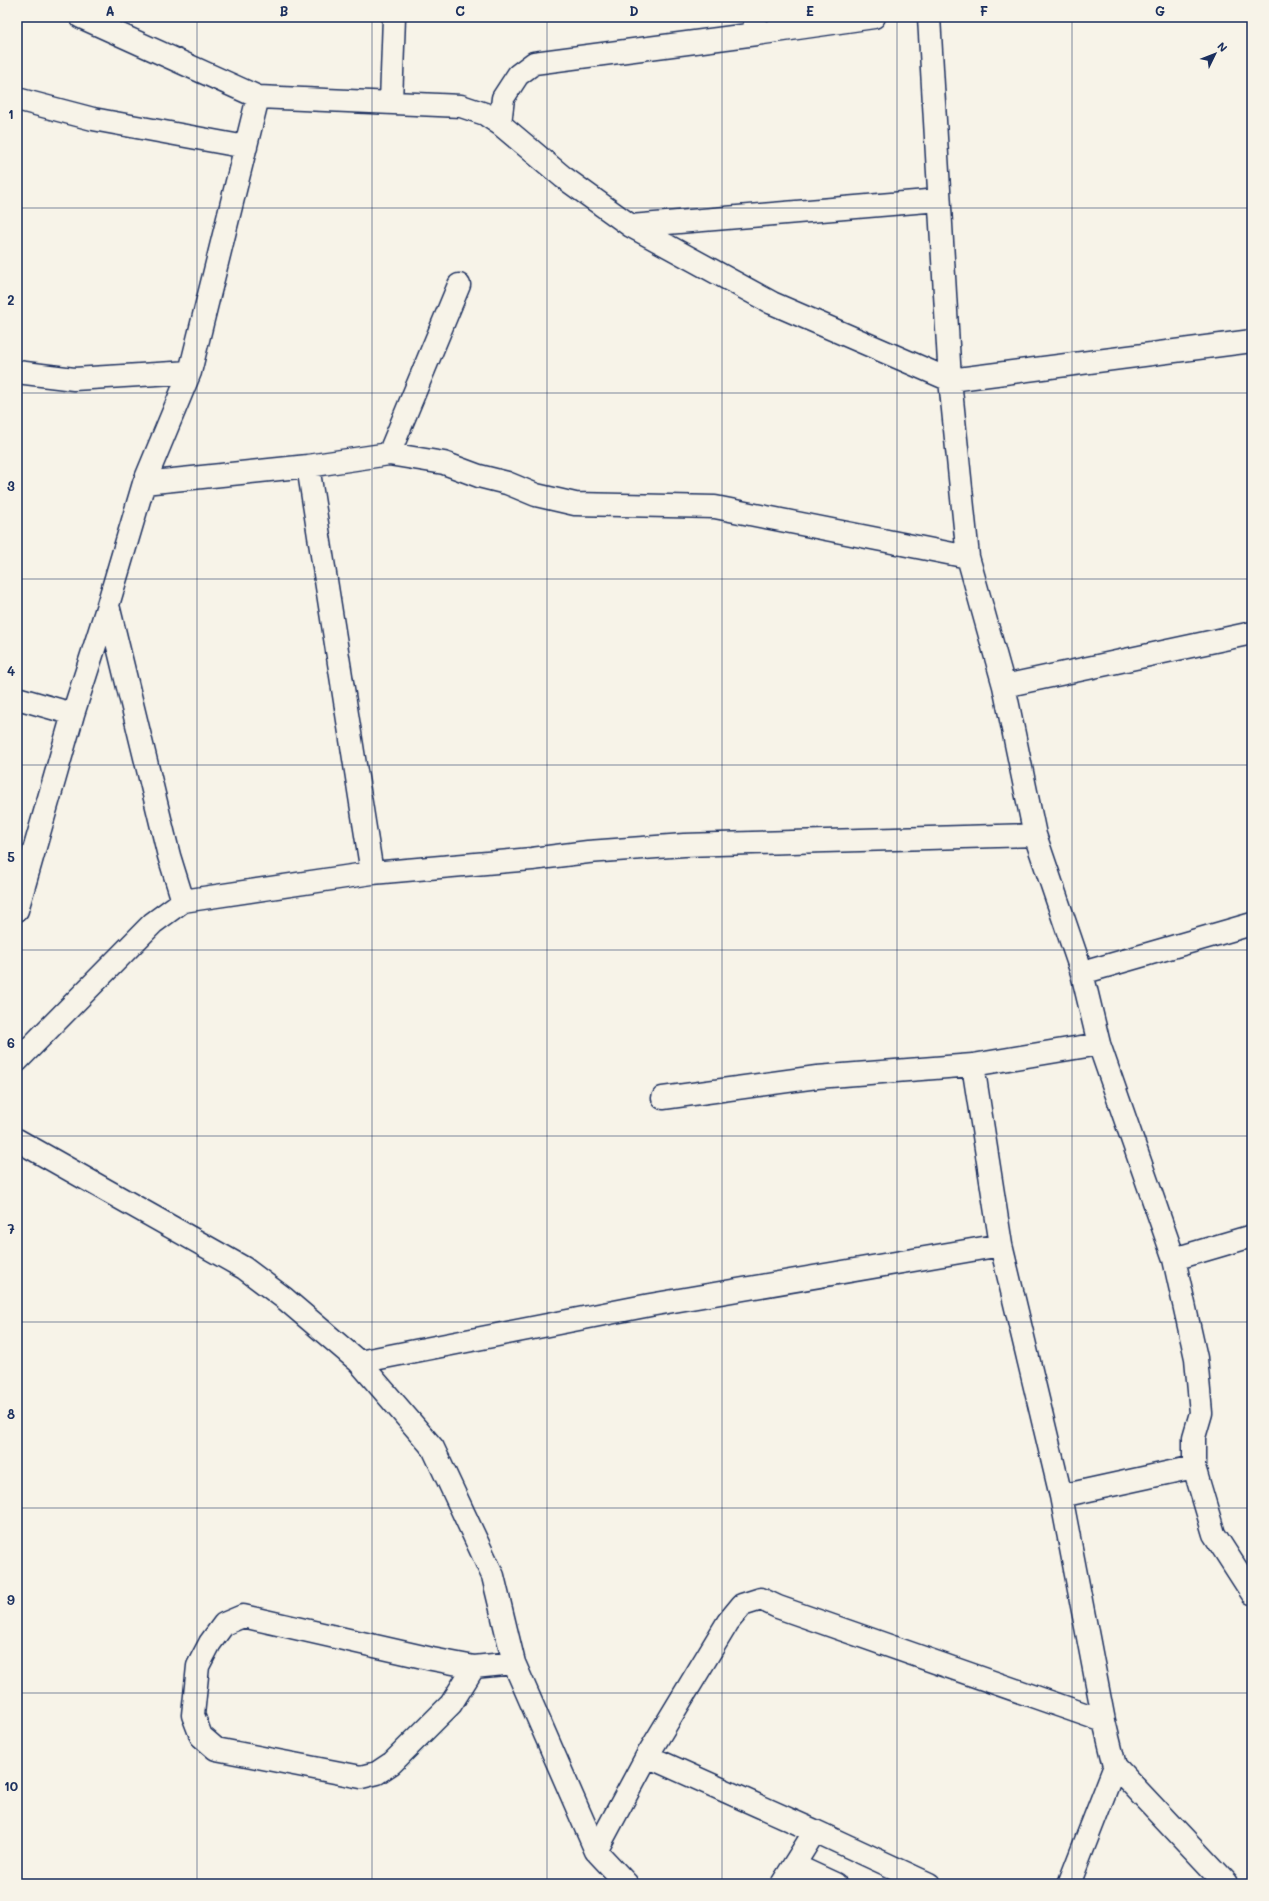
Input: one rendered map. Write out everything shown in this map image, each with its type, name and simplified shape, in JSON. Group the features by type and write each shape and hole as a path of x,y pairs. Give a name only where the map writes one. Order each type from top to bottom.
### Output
{"street":[{"path":"81,17 258,97 461,106 485,114 500,124 563,177 631,226 772,303 950,380 1252,341"},
{"path":"391,102 394,17"},
{"path":"500,124 503,98 518,75 534,63 755,26 874,17"},
{"path":"929,17 950,380 968,557 1004,686 1035,834 1082,973 1099,1044 1174,1259 1196,1358 1201,1413 1194,1437 1194,1467 1214,1534 1252,1593"},
{"path":"17,910 73,714 108,605 144,483 190,372 258,97"},
{"path":"17,99 93,119 246,147"},
{"path":"631,226 939,200"},
{"path":"389,454 459,285"},
{"path":"17,372 74,378 190,372"},
{"path":"144,483 308,466 389,454 444,463 479,476 507,483 536,495 575,504 715,507 968,557"},
{"path":"308,466 372,874"},
{"path":"108,605 169,856 183,901"},
{"path":"1004,686 1252,633"},
{"path":"17,698 73,714"},
{"path":"17,1061 153,923 183,901 372,874 532,859 588,852 684,846 1035,834"},
{"path":"1082,973 1252,924"},
{"path":"663,1098 817,1077 973,1065 1099,1044"},
{"path":"973,1065 1001,1245 1061,1496 1104,1721 1115,1766 1219,1881"},
{"path":"17,1140 244,1268 284,1298 359,1362 433,1448 493,1576 514,1664 596,1851 626,1884"},
{"path":"1174,1259 1252,1236"},
{"path":"359,1362 650,1305 1001,1245"},
{"path":"1061,1496 1194,1467"},
{"path":"596,1851 648,1756 728,1622 742,1605 761,1599 1104,1721"},
{"path":"474,1667 451,1704 392,1762 377,1773 361,1777 216,1749 202,1736 193,1715 198,1666 201,1660 210,1643 224,1624 243,1616 474,1667 514,1664"},
{"path":"648,1756 816,1831 929,1884"},
{"path":"1069,1884 1115,1766"},
{"path":"782,1884 816,1831"},
{"path":"794,1865 835,1884"}]}
